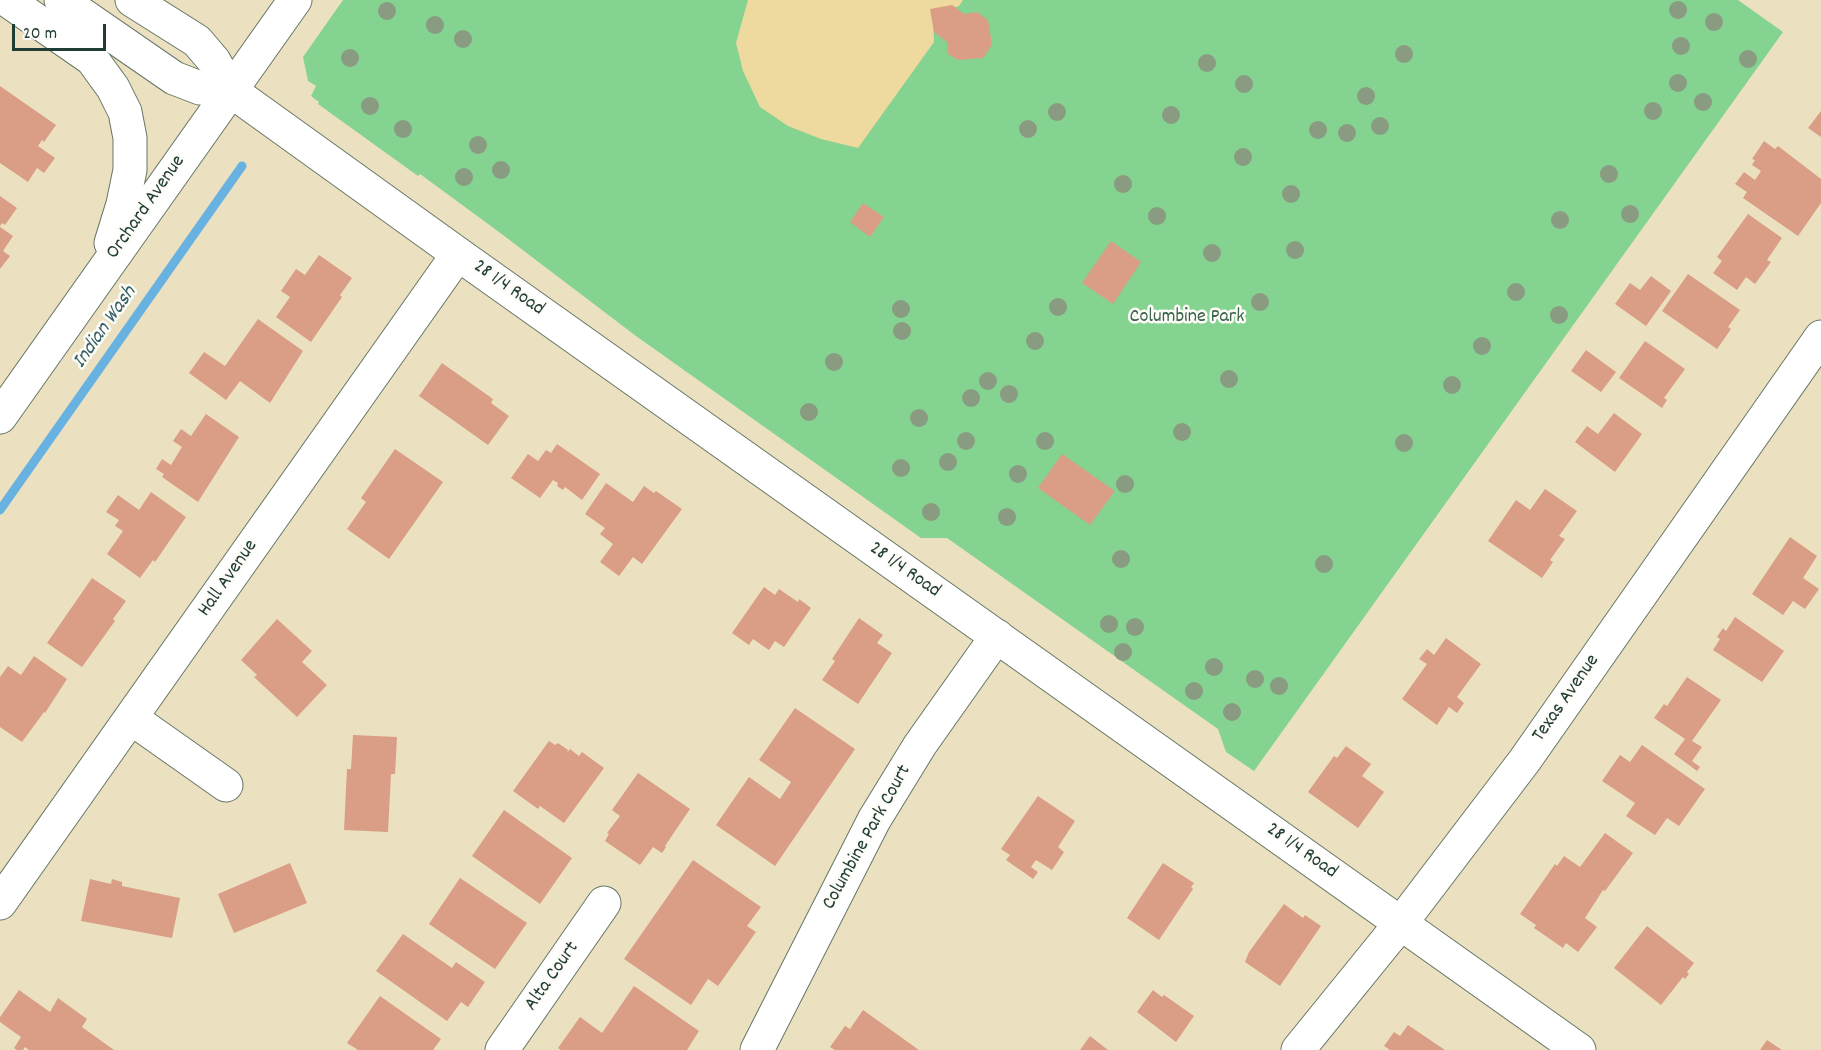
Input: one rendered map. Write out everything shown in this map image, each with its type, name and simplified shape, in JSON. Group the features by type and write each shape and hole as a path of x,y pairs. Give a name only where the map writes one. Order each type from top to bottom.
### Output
{"street":[{"path":"7,0 92,59 113,88 125,112 130,138 130,170 123,204 113,238 87,292"},
{"path":"61,0 174,78 200,88 230,90"},
{"name":"28 1/4 Road","path":"132,0 197,41 214,61 230,90 1579,1050"},
{"name":"Orchard Avenue","path":"0,417 295,0"},
{"name":"Hall Avenue","path":"0,903 458,254"},
{"name":"Texas Avenue","path":"1298,1050 1401,923 1525,760 1821,337"},
{"name":"Columbine Park Court","path":"757,1050 874,820 920,745 997,636"},
{"path":"130,718 226,785"},
{"name":"Alta Court","path":"502,1050 604,903"}],"green space":[{"name":"Columbine Park","path":"343,0 1738,0 1783,32 1254,771 1226,752 1218,729 947,538 921,538 636,336 420,174 418,176 318,104 319,102 311,96 316,86 308,81 303,57"}],"sand":[{"path":"748,0 963,0 959,6 933,14 934,42 858,148 821,139 788,126 760,107 743,71 736,43"}],"building":[{"path":"952,5 964,14 977,12 988,20 992,45 983,58 958,60 948,54 947,42 934,32 930,9"},
{"path":"0,86 56,125 44,142 42,140 38,146 55,158 44,173 37,168 28,182 0,163"},
{"path":"1821,111 1821,137 1808,128"},
{"path":"1764,141 1775,149 1778,146 1821,179 1821,203 1798,236 1743,198 1747,192 1735,184 1744,172 1755,180 1761,171 1752,165 1755,160 1752,159"},
{"path":"0,196 17,208 5,225 2,223 0,226"},
{"path":"863,203 884,217 870,237 850,222"},
{"path":"1748,214 1782,238 1767,260 1771,262 1755,284 1746,277 1737,290 1713,273 1722,261 1717,257"},
{"path":"0,227 13,236 3,251 10,256 0,269"},
{"path":"1111,241 1141,262 1113,304 1082,283"},
{"path":"319,255 352,278 340,295 342,297 311,342 276,317 290,297 281,291 296,269 305,275"},
{"path":"1688,274 1740,310 1728,327 1731,329 1717,349 1662,311"},
{"path":"1651,276 1671,291 1646,326 1615,304 1630,283 1640,290"},
{"path":"258,319 303,351 270,403 240,381 226,400 189,373 204,352 225,366"},
{"path":"1645,341 1685,369 1664,398 1667,400 1662,408 1619,378"},
{"path":"1586,350 1616,372 1601,392 1571,371"},
{"path":"442,363 493,399 491,403 509,416 488,445 419,396"},
{"path":"1614,413 1642,434 1615,472 1575,442 1587,426 1598,434"},
{"path":"206,414 239,437 198,502 162,477 164,474 156,469 162,459 171,465 182,447 173,441 181,429 191,436"},
{"path":"557,444 600,474 582,500 565,487 563,490 557,486 558,483 553,480 540,498 511,478 528,454 538,461 546,450 551,453"},
{"path":"395,449 443,482 389,559 347,529 366,502 361,498"},
{"path":"1062,454 1115,491 1090,525 1038,488"},
{"path":"606,483 633,502 644,486 654,493 656,491 682,509 642,564 633,557 619,576 600,562 613,544 600,534 605,528 585,514"},
{"path":"1545,489 1577,511 1559,536 1565,539 1550,560 1553,562 1542,578 1488,541 1516,500 1530,510"},
{"path":"151,492 186,517 155,562 153,560 140,578 107,554 123,531 115,526 119,520 106,512 118,495 139,510"},
{"path":"1790,537 1817,556 1803,578 1819,589 1805,609 1793,601 1783,615 1752,594"},
{"path":"92,578 126,601 113,619 115,621 82,667 47,643"},
{"path":"764,587 775,595 779,589 811,608 784,647 775,641 769,650 753,639 749,645 732,633"},
{"path":"1735,617 1784,651 1762,682 1713,650 1720,639 1717,637 1723,628 1726,631"},
{"path":"859,618 883,635 877,643 892,653 858,704 822,680 835,661 832,659"},
{"path":"277,619 312,651 302,662 327,685 297,717 254,677 257,675 241,660"},
{"path":"1446,638 1481,664 1457,697 1464,703 1457,713 1449,707 1437,725 1402,699 1427,664 1419,659 1427,649 1434,655"},
{"path":"34,656 67,679 45,713 22,742 0,727 0,677 8,666 21,675"},
{"path":"1687,677 1721,700 1692,741 1702,747 1692,761 1700,767 1697,771 1674,754 1685,739 1654,718 1664,704 1667,706"},
{"path":"795,708 855,749 775,866 716,825 749,777 780,799 791,782 759,760"},
{"path":"353,735 397,737 395,774 391,774 388,832 344,830 347,769 351,769"},
{"path":"549,741 555,745 558,743 568,750 567,753 570,749 579,756 582,752 604,768 564,823 540,806 538,809 513,791"},
{"path":"1642,745 1705,789 1679,826 1667,818 1655,835 1626,816 1635,803 1602,781 1620,755 1630,762"},
{"path":"1346,746 1371,764 1362,776 1384,792 1358,828 1308,792 1334,756 1337,758"},
{"path":"638,773 690,809 662,853 653,847 640,865 605,841 609,834 607,833 620,816 612,810"},
{"path":"1038,796 1075,821 1058,847 1064,852 1052,870 1036,860 1031,867 1038,872 1033,879 1006,860 1010,855 1001,849"},
{"path":"504,810 572,858 540,904 472,856"},
{"path":"1605,833 1633,853 1605,891 1603,890 1585,918 1597,927 1578,952 1566,943 1563,948 1534,928 1536,925 1520,914 1555,864 1557,866 1564,856 1580,867"},
{"path":"693,860 761,907 747,926 756,932 718,986 708,979 691,1005 624,959"},
{"path":"290,863 307,903 234,933 218,894"},
{"path":"1163,863 1194,883 1191,887 1193,889 1159,940 1127,918"},
{"path":"460,878 527,923 495,969 429,924"},
{"path":"90,879 111,884 112,879 122,882 122,886 180,898 172,938 81,921"},
{"path":"1284,904 1303,918 1305,915 1321,926 1280,986 1245,962 1249,952"},
{"path":"1647,926 1694,963 1687,972 1689,974 1685,979 1683,977 1661,1005 1614,968"},
{"path":"403,934 452,968 456,962 485,982 468,1007 461,1002 447,1021 376,971"},
{"path":"634,986 699,1031 687,1050 561,1050 558,1048 580,1017 602,1033"},
{"path":"19,990 50,1012 58,998 87,1019 82,1027 114,1050 29,1050 25,1047 23,1050 17,1050 14,1048 21,1037 0,1022 0,1017"},
{"path":"1153,990 1194,1016 1176,1042 1137,1012"},
{"path":"380,996 441,1039 433,1050 358,1050 347,1043"},
{"path":"863,1010 919,1050 835,1050 830,1047 845,1026 850,1029"},
{"path":"1408,1025 1445,1050 1390,1050 1384,1046 1394,1032 1400,1036"},
{"path":"1090,1036 1108,1050 1080,1050"},
{"path":"1767,1040 1782,1050 1760,1050"}],"waterway":[{"name":"Indian Wash","path":"0,510 242,166"}]}
